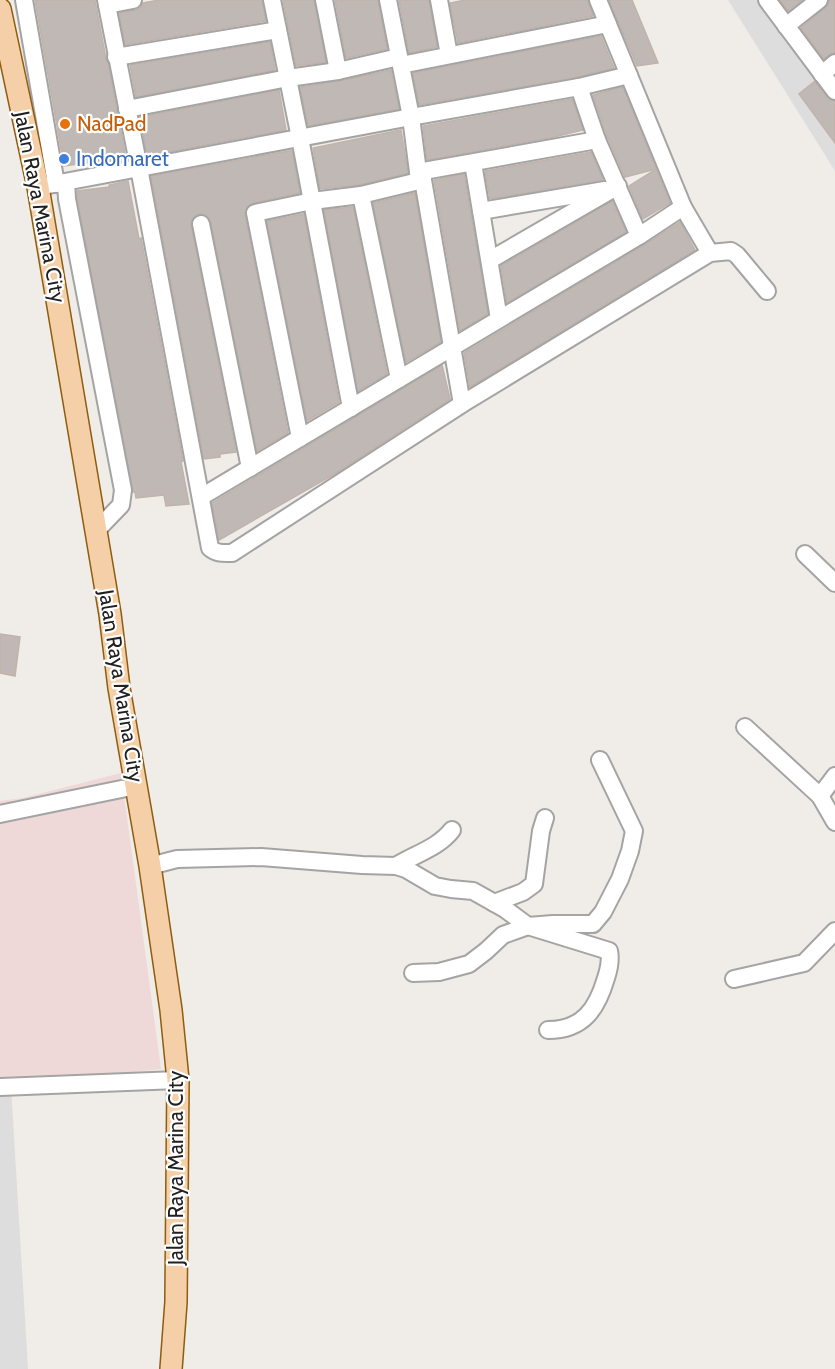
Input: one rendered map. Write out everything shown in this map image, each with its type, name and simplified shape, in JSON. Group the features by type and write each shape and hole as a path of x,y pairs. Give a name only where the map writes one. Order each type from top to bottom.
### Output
{"main road":[{"name":"Jalan Raya Marina City","path":"0,9 53,184 96,531 171,1010 178,1080 176,1302 171,1369"}],"street":[{"path":"24,0 53,184 67,199 123,490 121,505 96,531"},
{"path":"133,0 106,2 210,548 220,553 232,553 462,404 710,253 731,251 767,291"},
{"path":"272,0 351,408"},
{"path":"324,0 338,71"},
{"path":"388,0 462,404"},
{"path":"440,0 449,55"},
{"path":"598,0 683,207 710,253"},
{"path":"767,0 835,91"},
{"path":"786,26 819,0"},
{"path":"127,109 288,78 449,55 608,24"},
{"path":"116,57 278,30"},
{"path":"822,74 835,63"},
{"path":"53,184 579,87 629,75"},
{"path":"579,87 597,140 639,236"},
{"path":"300,438 255,213 312,201 361,195 420,176 473,163 597,140"},
{"path":"473,163 499,319"},
{"path":"481,211 618,187"},
{"path":"490,260 618,187"},
{"path":"361,195 399,379"},
{"path":"201,497 639,236 683,207"},
{"path":"201,224 249,468"},
{"path":"805,554 835,583"},
{"path":"745,727 820,796 835,822"},
{"path":"413,973 439,972 469,964 502,935 528,926 593,924 603,912 620,879 634,831 600,759"},
{"path":"820,796 835,776"},
{"path":"0,814 136,786"},
{"path":"494,903 523,892 534,884 541,831 545,818"},
{"path":"396,866 438,844 452,830"},
{"path":"150,866 177,859 261,857 396,866 406,869 435,886 473,891 505,909 528,926 609,951 611,958 602,993 594,1008 578,1023 561,1030 548,1030"},
{"path":"734,979 804,963 835,931"},
{"path":"0,1087 178,1080"}],"shaded area":[{"path":"728,0 835,0 835,171"},
{"path":"121,773 161,1069 0,1087 0,801 23,798"},
{"path":"0,1087 11,1087 28,1369 0,1369"}],"building":[{"path":"35,0 95,0 126,159 94,165 94,162 64,166"},
{"path":"159,0 262,0 266,21 125,45 119,13 136,10 143,3"},
{"path":"283,0 314,0 326,62 296,66"},
{"path":"335,0 378,0 387,49 346,58"},
{"path":"399,0 429,0 437,47 409,53"},
{"path":"465,0 588,0 593,16 458,43 450,3"},
{"path":"609,0 632,0 658,63 637,66"},
{"path":"780,0 802,0 788,11"},
{"path":"829,0 835,0 835,53 824,59 801,28 825,8"},
{"path":"601,36 614,68 577,77 419,105 413,73"},
{"path":"270,42 275,70 136,97 130,65"},
{"path":"391,70 399,109 308,126 300,87"},
{"path":"815,81 827,98 835,101 835,143 799,94"},
{"path":"623,87 656,169 625,177 607,136 593,95"},
{"path":"279,90 286,130 147,156 140,117"},
{"path":"572,99 583,130 427,160 423,126"},
{"path":"401,130 408,173 359,185 320,189 313,148"},
{"path":"292,151 300,193 253,203 245,210 288,433 257,451 211,222 205,214 194,217 191,221 236,452 204,459 151,176"},
{"path":"591,152 603,180 490,199 485,171"},
{"path":"656,169 670,203 643,219 629,186"},
{"path":"464,174 488,314 460,331 434,180"},
{"path":"128,181 139,239 141,238 189,504 166,506 164,495 136,498 133,492 77,198 77,191 109,187 109,185"},
{"path":"415,193 441,342 406,362 373,203"},
{"path":"612,201 626,232 507,303 501,266"},
{"path":"353,207 387,374 358,391 324,210"},
{"path":"304,214 339,402 307,421 267,221"},
{"path":"680,222 695,250 470,387 464,353"},
{"path":"442,365 450,399 336,473 219,540 212,503"},
{"path":"0,634 20,637 15,676 0,673"}],"place":[{"name":"NadPad","path":"65,124"},
{"name":"Indomaret","path":"64,159"}]}
